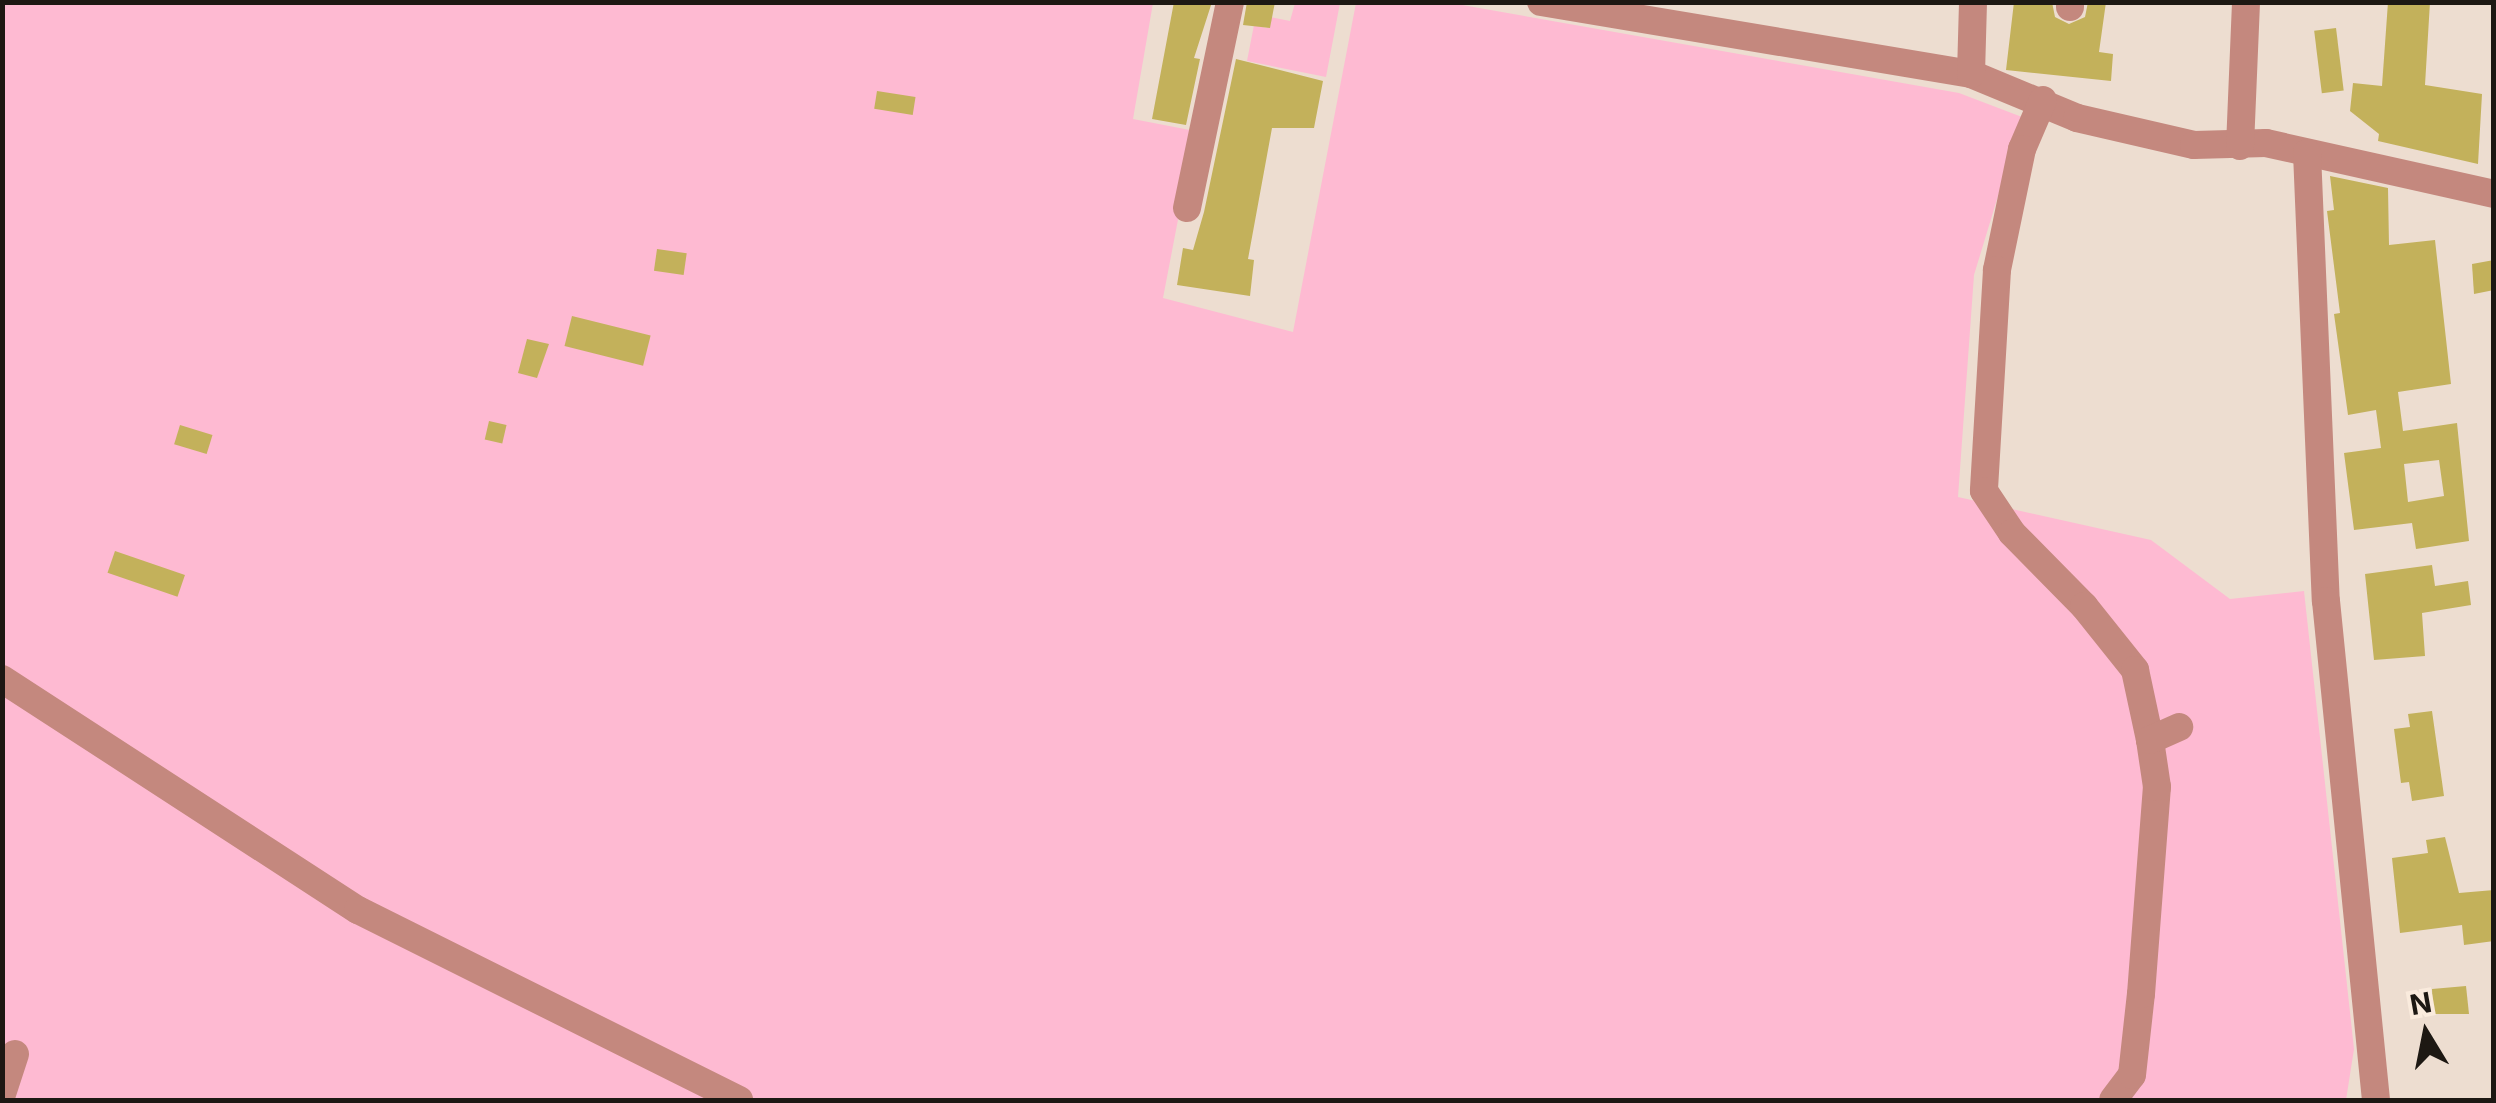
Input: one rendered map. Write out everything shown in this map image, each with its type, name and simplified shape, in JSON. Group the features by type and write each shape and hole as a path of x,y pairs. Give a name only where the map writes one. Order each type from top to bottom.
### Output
{"street":[{"path":"1187,208 1230,2"},
{"path":"1541,2 1972,74 2044,100 2078,118 2194,145 2266,143 2494,194"},
{"path":"1972,2 1972,74"},
{"path":"2240,146 2246,2"},
{"path":"2044,100 2022,148 1997,270 1984,491 2012,533 2084,606 2134,670 2150,740 2157,787 2141,994 2132,1075 2113,1100"},
{"path":"2308,152 2328,632 2376,1100"},
{"path":"2,679 358,910 739,1100"},
{"path":"2150,740 2179,727"},
{"path":"2,1094 14,1054"}],"shaded area":[{"path":"2,3 1153,3 1133,119 1195,131 1163,298 1293,332 1356,3 1451,3 1959,93 2022,117 1974,275 1958,497 2151,540 2230,599 2304,591 2354,1049 2346,1100 3,1100"},
{"path":"1295,3 1340,3 1326,77 1247,61 1254,25 1267,28 1270,17 1290,21"}],"building":[{"path":"1174,2 1212,2 1194,58 1200,59 1186,125 1152,119"},
{"path":"1247,2 1275,2 1270,28 1243,25"},
{"path":"2014,2 2052,2 2055,17 2069,24 2085,17 2088,2 2106,2 2099,52 2113,54 2111,81 2006,70"},
{"path":"2388,2 2430,2 2425,85 2482,94 2478,164 2378,141 2379,134 2350,111 2353,83 2382,86"},
{"path":"2336,28 2344,91 2322,93 2314,31"},
{"path":"1236,59 1323,81 1314,128 1272,128 1248,259 1254,260 1250,296 1177,285 1183,248 1193,250 1204,212"},
{"path":"877,91 916,97 913,115 874,109"},
{"path":"2330,176 2388,188 2389,245 2435,240 2451,384 2398,392 2403,431 2457,423 2469,541 2416,549 2412,523 2354,530 2344,453 2381,448 2376,410 2348,415 2334,314 2340,313 2327,211 2334,210","holes":["2439,460 2444,496 2408,502 2404,464"]},
{"path":"657,249 687,253 684,275 654,271"},
{"path":"2494,260 2494,290 2474,294 2472,264"},
{"path":"572,316 651,336 643,366 565,346"},
{"path":"527,339 549,344 537,378 518,373"},
{"path":"489,421 507,425 502,444 485,440"},
{"path":"180,425 213,435 207,454 174,444"},
{"path":"115,551 185,575 177,597 108,573"},
{"path":"2432,565 2435,586 2468,581 2471,605 2422,613 2425,656 2374,660 2365,574"},
{"path":"2432,711 2444,796 2412,801 2409,782 2401,783 2394,729 2410,727 2408,714"},
{"path":"2445,837 2459,893 2494,890 2494,941 2464,945 2462,925 2400,933 2392,858 2428,853 2426,840"},
{"path":"2466,986 2469,1014 2433,1014 2432,989"}]}
